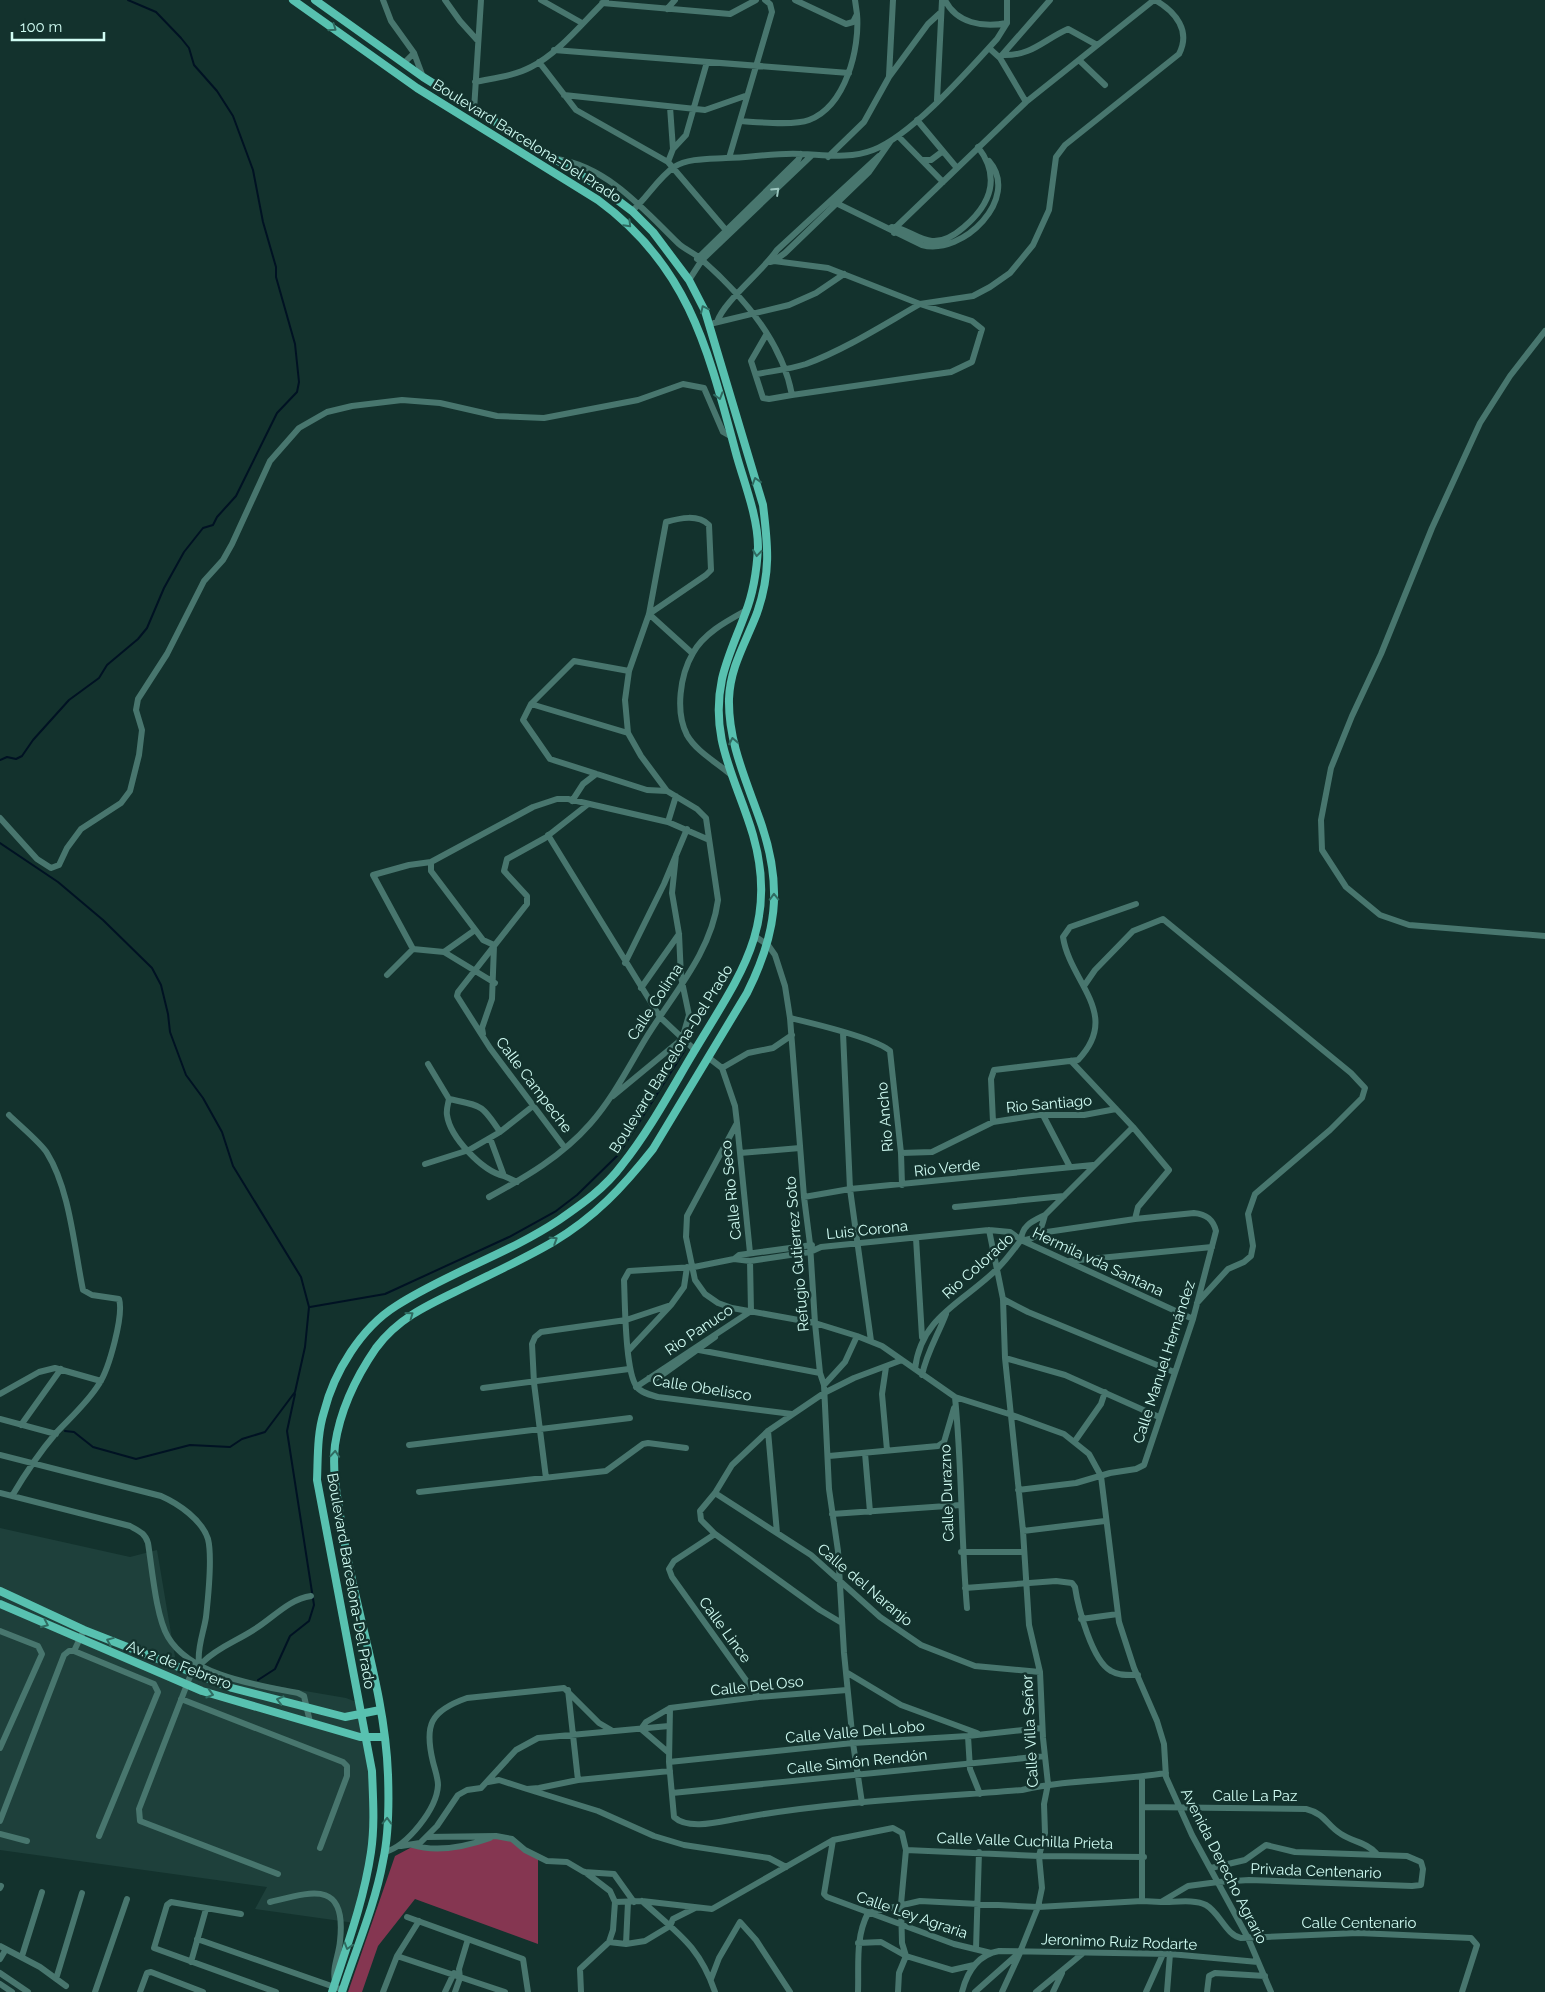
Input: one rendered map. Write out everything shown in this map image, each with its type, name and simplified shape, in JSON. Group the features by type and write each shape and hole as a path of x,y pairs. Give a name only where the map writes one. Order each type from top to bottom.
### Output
{"main road":[{"name":"Boulevard Barcelona-Del Prado","path":"293,0 417,88 570,181 623,218 659,258 691,309 732,437 758,544 747,610 731,648 722,679 718,707 724,758 752,833 762,881 761,913 756,937 745,966 695,1050 621,1167 589,1200 548,1227 393,1308 369,1328 358,1343 330,1392 319,1435 317,1480 372,1771 374,1816 372,1850 362,1899 333,1988"},
{"name":"Boulevard Barcelona-Del Prado","path":"316,0 423,77 556,159 632,211 668,250 689,280 714,323 723,370 763,505 767,538 769,560 766,580 757,612 738,656 729,698 734,746 770,852 774,882 774,916 768,945 747,993 653,1149 617,1194 555,1240 429,1303 408,1316 391,1330 377,1348 361,1373 347,1402 338,1426 334,1473 352,1582 380,1710 388,1774 385,1852 371,1903 342,1991"},
{"path":"712,374 723,370"},
{"path":"589,1200 599,1209"},
{"name":"Av. 2 de Febrero","path":"0,1591 84,1630 191,1674 232,1688 345,1717 380,1710"},
{"name":"Av. 2 de Febrero","path":"0,1604 187,1685 366,1738 384,1737"}],"street":[{"path":"383,0 391,21 414,53 423,77"},
{"path":"445,0 478,41"},
{"path":"474,110 481,0"},
{"path":"541,0 582,23"},
{"path":"552,6 556,0"},
{"path":"667,9 675,0"},
{"path":"475,82 516,74 539,62 604,2 730,14 756,0"},
{"path":"729,158 745,96 757,65 772,12 770,4 764,0"},
{"path":"795,0 846,24 853,22 857,14"},
{"path":"740,121 771,123 808,121 821,114 837,97 849,73 858,29 855,0"},
{"path":"889,77 893,0"},
{"path":"937,100 940,13 943,0"},
{"path":"943,0 949,9 960,18 974,23 1006,23"},
{"path":"670,165 729,158 801,154 812,156 851,155 873,150 898,136 917,120 989,48 1006,23 1007,0"},
{"path":"1001,56 1050,0"},
{"path":"757,374 804,364 832,353 920,304 972,296 990,287 1010,273 1033,245 1049,210 1056,157 1079,132 1179,54 1183,46 1184,37 1181,23 1166,6 1155,0 1026,102 895,230"},
{"path":"828,156 864,122 889,77 928,24 940,13"},
{"path":"1001,56 1030,52 1052,36 1068,29 1097,45"},
{"path":"989,48 1001,56 1026,102"},
{"path":"554,50 849,73"},
{"path":"404,63 414,53"},
{"path":"1079,60 1105,85"},
{"path":"539,62 576,110 670,165 725,229"},
{"path":"673,149 686,135 707,62"},
{"path":"564,95 694,109 715,108 745,96"},
{"path":"632,211 640,204 670,165 673,149 670,107"},
{"path":"917,120 957,168"},
{"path":"898,136 942,182"},
{"path":"714,323 721,312 737,295 869,172 892,140"},
{"path":"836,203 895,230 932,241 947,238 960,231 979,214 992,186 989,161 978,147"},
{"path":"922,160 931,160 943,151"},
{"path":"689,280 700,258 725,229 798,160 801,154"},
{"path":"700,258 812,156"},
{"path":"772,261 777,250 879,156"},
{"path":"556,159 570,161 585,168 640,204 684,248 700,258 737,295 753,314 786,368 792,395"},
{"path":"766,335 751,361 757,374 763,398 769,399 952,372 972,362 982,329 972,321 920,304 828,268 772,261"},
{"path":"714,323 789,305 816,293 844,274"},
{"path":"1545,331 1510,376 1480,423 1432,528 1381,654 1352,716 1331,768 1321,820 1322,850 1346,887 1380,915 1409,926 1545,936"},
{"path":"0,818 37,859 51,868 59,865 67,848 81,829 120,803 130,791 139,755 142,730 136,710 138,699 167,654 204,581 223,560 232,544 270,461 284,443 313,418 352,406 402,400 440,403 497,416 544,418 638,400 683,384 704,388 723,432 732,437"},
{"name":"Calle Colima","path":"489,1197 546,1164 591,1123 683,985 692,969 716,913 718,900 707,839 709,830 706,818 696,809 666,791 641,756 628,733 625,700 629,671 649,614 666,522 687,518 705,521 709,525 712,564 706,576 649,614"},
{"path":"730,774 687,736 680,715 680,695 692,653 722,623 747,610"},
{"path":"649,614 692,653"},
{"path":"629,671 574,661 531,704 523,720 550,759 648,790 666,791"},
{"path":"531,704 628,733"},
{"path":"572,800 583,784 596,774"},
{"path":"668,822 676,796"},
{"path":"413,949 373,875 410,865 431,862 534,807 557,799 572,800 587,805 668,822 707,839"},
{"path":"476,970 528,900 504,871 506,859 548,836 587,805"},
{"path":"625,963 687,829"},
{"path":"548,836 660,1017 695,1050"},
{"path":"606,1102 682,1039 689,1015 683,985 679,934 672,893 676,855"},
{"path":"431,862 431,871 482,940 494,945"},
{"path":"993,1122 991,1079 994,1070 1078,1060 1095,1037 1093,1002 1065,952 1063,937 1070,928 1136,904"},
{"path":"1084,986 1096,970 1133,931 1163,919 1351,1073 1365,1088 1362,1098 1330,1130 1255,1194 1248,1214 1253,1246 1251,1256 1244,1262 1228,1269 1197,1304"},
{"path":"444,952 475,930"},
{"path":"641,988 679,934"},
{"path":"756,937 768,945"},
{"path":"483,1038 482,1028 492,998 494,983 494,945"},
{"name":"Refugio Gutierrez Soto","path":"768,945 775,955 785,986 792,1034 815,1323 820,1373 824,1385 829,1456 828,1489 840,1579 847,1690 862,1803"},
{"path":"413,949 444,952 476,970 494,983"},
{"path":"387,975 413,949"},
{"name":"Calle Campeche","path":"476,970 458,992 458,996 483,1038 565,1148"},
{"path":"790,1018 843,1032 850,1189 871,1341"},
{"name":"Rio Ancho","path":"843,1032 888,1048 892,1056 902,1185"},
{"path":"722,1068 748,1053 773,1048 792,1034"},
{"path":"708,1058 722,1068 735,1106 737,1123"},
{"path":"1046,1214 1040,1233 1134,1219 1138,1207 1169,1170 1133,1127 1071,1061"},
{"path":"428,1064 449,1099 446,1114 453,1132 478,1162 489,1170 517,1182"},
{"path":"449,1099 478,1105 487,1112 500,1132"},
{"path":"425,1164 469,1150 500,1132 533,1106"},
{"name":"Rio Santiago","path":"901,1153 932,1152 993,1122 1031,1116 1084,1115 1116,1109"},
{"path":"9,1115 46,1151 54,1167 66,1206 83,1290 92,1295 119,1299 122,1307 118,1329 101,1381 91,1396 31,1464 12,1496"},
{"path":"1044,1117 1070,1167"},
{"name":"Calle Rio Seco","path":"737,1123 750,1253"},
{"name":"Avenida Derecho Agrario","path":"737,1123 687,1216 686,1237 690,1267 695,1280 705,1294 718,1303 815,1323 871,1341 902,1360 955,1401 1012,1415 1064,1434 1089,1454 1101,1476 1105,1521 1118,1614 1124,1639 1162,1738 1166,1773 1180,1809 1248,1938 1271,1992"},
{"path":"1021,1240 1022,1231 1046,1214 1133,1127"},
{"path":"490,1138 504,1176"},
{"path":"740,1153 800,1148"},
{"name":"Rio Verde","path":"804,1197 850,1189 1093,1165"},
{"path":"955,1207 1064,1196"},
{"name":"Calle Manuel Hernández","path":"1101,1476 1136,1469 1144,1465 1193,1319 1216,1230 1214,1222 1204,1214 1134,1219"},
{"name":"Luis Corona","path":"626,1274 629,1271 690,1267 734,1259 750,1261 810,1252 821,1247 858,1245 989,1230 1010,1232 1021,1240"},
{"name":"Calle Villa Señor","path":"975,1992 1020,1952 1038,1907 1042,1888 1039,1856 1045,1833 1044,1804 1048,1784 1042,1728 1040,1672 1029,1625 1025,1584 1023,1531 1006,1358 1003,1299 989,1230"},
{"name":"Rio Colorado","path":"914,1369 916,1353 922,1337 932,1324 998,1268 1021,1240 1031,1240 1040,1233"},
{"path":"916,1238 922,1337"},
{"name":"Hermila vda Santana","path":"1021,1240 1193,1319"},
{"path":"734,1259 739,1255 810,1244 821,1247"},
{"path":"1066,1261 1212,1247"},
{"path":"750,1261 750,1311"},
{"path":"629,1350 671,1305 684,1287 690,1267"},
{"name":"Calle Obelisco","path":"626,1274 624,1280 629,1370 636,1387 641,1391 658,1397 792,1414"},
{"path":"1003,1299 1028,1312 1174,1372"},
{"path":"546,1478 534,1383 532,1344 535,1337 541,1332 626,1320 671,1305"},
{"name":"Rio Panuco","path":"636,1387 726,1325 750,1311"},
{"path":"922,1375 927,1352 940,1329 946,1312"},
{"path":"649,1378 658,1378 699,1350 726,1325"},
{"path":"824,1385 845,1362 857,1336"},
{"path":"699,1350 820,1373"},
{"path":"1006,1358 1065,1375 1159,1418"},
{"path":"842,1623 820,1610 715,1534 699,1515 700,1510 715,1493 732,1465 768,1430 824,1393 854,1378 902,1360"},
{"path":"886,1367 882,1394 887,1450"},
{"path":"0,1394 39,1372 55,1368 101,1381"},
{"path":"21,1425 61,1370"},
{"path":"483,1388 629,1370"},
{"path":"1075,1441 1101,1404 1105,1392"},
{"path":"829,1456 938,1446 944,1442 955,1401"},
{"name":"Calle Durazno","path":"955,1401 961,1505 961,1552 967,1608"},
{"path":"409,1445 630,1418"},
{"path":"0,1419 56,1434"},
{"path":"768,1430 777,1533"},
{"path":"419,1492 606,1471 648,1443 686,1448"},
{"path":"865,1453 870,1512"},
{"path":"0,1455 161,1496 183,1509 201,1525 208,1540 209,1570 199,1662 203,1662 223,1647 255,1629 298,1598 311,1596"},
{"path":"1018,1490 1076,1483 1101,1476"},
{"path":"0,1493 130,1526 141,1532 146,1537 148,1544 156,1597 167,1636 177,1649 196,1664 221,1674 256,1685 298,1692 304,1696 310,1722"},
{"name":"Calle del Naranjo","path":"715,1493 811,1555 840,1579 880,1617 933,1651 975,1666 1040,1672"},
{"path":"832,1514 961,1505"},
{"path":"1023,1531 1105,1521"},
{"name":"Calle Lince","path":"715,1534 674,1561 670,1569 672,1577 758,1697"},
{"path":"961,1552 1024,1552"},
{"path":"965,1588 1056,1581 1072,1583 1075,1587 1081,1619 1106,1668 1117,1674 1138,1675"},
{"path":"1081,1619 1118,1614"},
{"path":"74,1651 84,1630"},
{"path":"0,1631 38,1646 42,1654 0,1748"},
{"path":"0,1821 64,1655 69,1651 74,1651 154,1684 158,1692 100,1836"},
{"path":"846,1672 901,1705 978,1733"},
{"path":"191,1674 139,1809 140,1821 278,1874"},
{"path":"401,1846 422,1822 437,1793 437,1779 428,1736 429,1728 440,1713 455,1702 467,1698 560,1688 568,1690 600,1723 611,1730"},
{"path":"568,1690 571,1734 578,1780"},
{"name":"Calle Del Oso","path":"670,1708 758,1697 847,1690"},
{"path":"181,1699 343,1762 347,1766 347,1776 320,1848"},
{"path":"670,1708 669,1762 674,1816 678,1820 700,1823 720,1822 791,1809 1022,1790 1048,1784 1142,1777 1166,1773"},
{"path":"641,1729 646,1722 670,1708"},
{"path":"427,1837 458,1795 467,1790 481,1788 516,1750 538,1738 669,1726"},
{"name":"Calle Valle Del Lobo","path":"669,1762 853,1743 968,1736 978,1733 1042,1728"},
{"path":"641,1729 669,1753"},
{"path":"968,1736 969,1764 980,1794"},
{"name":"Calle Simón Rendón","path":"672,1793 1045,1756"},
{"path":"527,1789 578,1780 670,1771"},
{"path":"1142,1777 1144,1857 1142,1901"},
{"path":"487,1782 499,1780 598,1811 654,1836 684,1846 769,1858 786,1866"},
{"name":"Calle La Paz","path":"1143,1807 1311,1810 1323,1815 1340,1834 1365,1844 1376,1853"},
{"path":"615,1902 642,1901 699,1906 712,1909 833,1840 893,1828 902,1833 906,1850 901,1904 906,1956 899,1973 898,1992"},
{"path":"0,1834 27,1842"},
{"path":"411,1845 427,1837 496,1836 512,1838 525,1850 547,1861 567,1862 610,1891 615,1902 610,1942 580,1969 581,1992"},
{"path":"385,1852 401,1846 411,1845 444,1849 469,1845 496,1836"},
{"name":"Calle Ley Agraria","path":"833,1840 824,1894 827,1897 954,1944 991,1953"},
{"path":"1211,1868 1245,1860 1266,1845 1295,1852 1376,1853"},
{"name":"Calle Valle Cuchilla Prieta","path":"906,1850 1039,1856 1144,1857"},
{"path":"976,1949 979,1852"},
{"name":"Privada Centenario","path":"1161,1902 1188,1886 1218,1882 1249,1880 1421,1885 1423,1869 1421,1862 1407,1856 1376,1853"},
{"path":"584,1872 614,1874 631,1902 626,1944"},
{"path":"22,1956 42,1892"},
{"path":"270,1902 315,1892 331,1897 340,1912 340,1941 333,1973 333,1988"},
{"path":"56,1978 82,1893"},
{"path":"95,1992 127,1899"},
{"path":"642,1901 701,1957 715,1992"},
{"path":"858,1992 858,1943 861,1926 868,1913 920,1901 1038,1907 1142,1901 1199,1902 1206,1905 1237,1938 1248,1938"},
{"path":"241,1914 176,1902 168,1903 154,1944 156,1949 276,1992"},
{"path":"610,1942 626,1944 645,1941 670,1926 673,1919 699,1906"},
{"path":"191,1962 206,1909"},
{"path":"407,1917 523,1959 528,1992"},
{"path":"383,1992 396,1956 419,1922"},
{"path":"711,1979 719,1958 740,1922 756,1940 790,1992"},
{"name":"Calle Centenario","path":"1248,1938 1358,1933 1471,1938 1476,1945 1462,1992"},
{"path":"445,1992 452,1975 458,1969 468,1938"},
{"path":"197,1939 342,1991"},
{"path":"858,1943 881,1942 906,1956 952,1970 974,1965"},
{"path":"0,1959 3,1947 22,1956 66,1986"},
{"path":"1002,1992 1020,1952"},
{"name":"Jeronimo Ruiz Rodarte","path":"974,1965 991,1953 1020,1952 1170,1954 1258,1962"},
{"path":"1036,1992 1082,1954"},
{"path":"1146,1992 1163,1954"},
{"path":"1167,1992 1170,1954"},
{"path":"396,1956 506,1992"},
{"path":"962,1992 974,1965"},
{"path":"455,1992 460,1978 458,1969"},
{"path":"1053,1992 1063,1970"},
{"path":"140,1992 147,1974 151,1972 182,1988 203,1992"},
{"path":"0,1973 28,1992"},
{"path":"1207,1992 1209,1976 1215,1973 1265,1976"},
{"path":"0,1984 12,1992"}],"shaded area":[{"path":"0,1528 130,1557 157,1550 177,1669 346,1698 359,1703 373,1783 371,1850 355,1923 255,1909 267,1887 0,1850"},
{"path":"496,1836 512,1839 538,1857 538,1944 415,1899 378,1946 362,1992 348,1992 395,1856 412,1847 444,1849"}],"waterway":[{"path":"0,760 7,757 16,759 22,756 33,740 69,700 99,678 107,665 138,639 147,628 164,588 184,552 203,528 213,525 217,517 236,496 277,413 297,392 299,382 295,344 276,277 276,267 263,222 253,170 233,116 217,91 194,65 189,48 181,38 156,12 128,0"},
{"path":"0,843 58,882 103,920 152,968 161,985 170,1032 186,1075 203,1098 222,1132 233,1166 301,1277 309,1307 305,1347 295,1392 265,1432 242,1439 230,1447 190,1445 136,1459 93,1447 74,1432 65,1431"},
{"path":"310,1307 385,1294 509,1237 556,1211 577,1195 619,1154 685,1050"},
{"path":"258,1680 275,1669 290,1636 309,1621 314,1605 287,1431 295,1394"}]}
